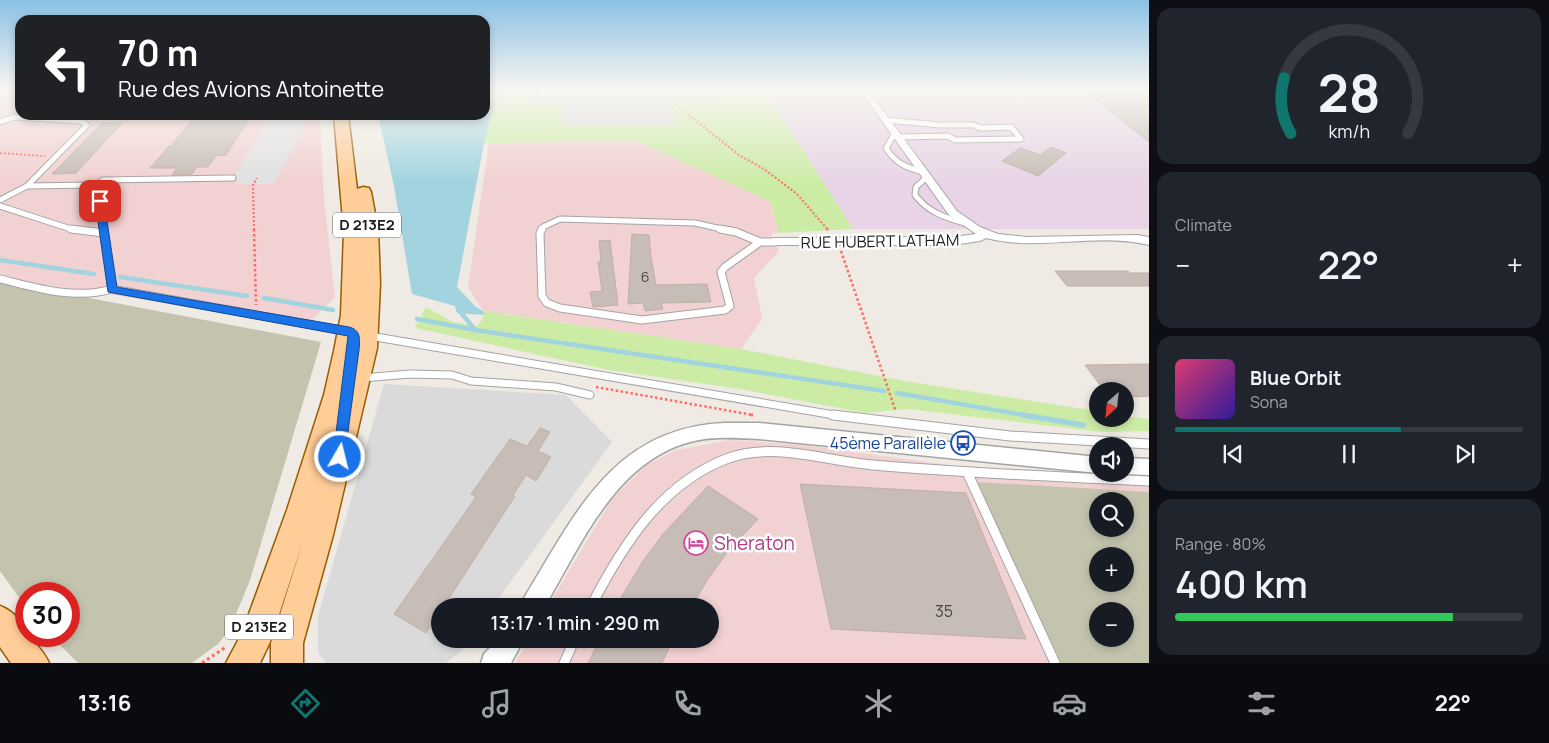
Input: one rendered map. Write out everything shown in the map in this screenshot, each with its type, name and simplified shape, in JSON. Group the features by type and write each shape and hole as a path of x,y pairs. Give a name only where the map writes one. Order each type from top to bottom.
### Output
{"main road":[{"name":"D 213E2","path":"287,663 287,643 319,535 359,378 353,232 342,121"},
{"name":"D 213E2","path":"236,653 254,642 358,333 370,283 369,230 354,121"},
{"path":"0,621 30,662"}],"street":[{"path":"887,121 953,213 984,233 1000,238 1018,240 1126,238 1149,241"},
{"name":"RUE HUBERT LATHAM","path":"775,242 953,241 980,237 984,233"},
{"path":"340,457 354,337 358,333"},
{"path":"537,598 598,498 617,474 647,451 670,440 693,434 718,430 760,431 1089,464"},
{"path":"1134,466 1149,467"}],"lane":[{"path":"0,200 27,186 86,125 81,121"},
{"path":"894,121 940,126 974,124 980,128 1011,127 1021,139 955,140 948,136 896,135 886,148 892,159 901,166 925,175 916,187 915,195 923,206 931,212 966,223"},
{"path":"27,186 97,185 103,180 233,178"},
{"path":"97,185 112,289"},
{"path":"0,206 75,230 104,233"},
{"path":"760,242 725,267 721,272 730,306 725,310 642,320 560,308 547,303 542,296 540,233 543,227 560,218 695,223 736,232 760,242 775,242"},
{"path":"353,232 359,258"},
{"path":"0,279 68,293 100,294 112,289 797,410 900,425 1067,440 1149,444"},
{"path":"358,333 363,328 362,284"},
{"path":"359,378 410,374 452,375 471,381 556,387 590,395"},
{"path":"596,598 630,538 646,516 670,493 704,468 749,452 775,452 867,464 967,472 1149,481"},
{"path":"967,472 1055,663"},
{"path":"564,663 571,648"}],"path":[{"path":"696,121 796,194 838,242 900,425"},
{"path":"0,153 56,156"},
{"path":"256,314 253,185 257,178"},
{"path":"593,386 758,415"},
{"path":"202,663 236,653"}],"shaded area":[{"path":"0,121 320,121 324,199 335,297 308,324 0,278"},
{"path":"267,121 308,121 274,184 237,184 238,180 232,180"},
{"path":"556,121 674,121 675,125 563,125"},
{"path":"784,121 1149,121 1149,229 853,229"},
{"path":"637,141 770,201 779,233 771,234 779,251 754,278 762,319 741,349 483,311 468,287 489,143"},
{"path":"0,281 321,342 250,580 230,629 218,644 192,663 78,663 62,647 80,647 80,582 15,582 15,592 0,571"},
{"path":"384,384 566,395 612,442 499,598 431,598 431,648 463,648 446,663 326,663 318,653 318,616"},
{"path":"730,440 803,445 964,467 1089,473 1089,482 1134,482 1134,475 1149,476 1149,663 515,663 524,648 719,648 719,598 553,598 612,499 647,465 676,450"},
{"path":"975,482 1149,492 1149,663 1050,663"}],"green space":[{"path":"490,121 563,121 563,125 675,125 674,121 784,121 853,229 779,233 770,201 637,141 484,143"},
{"path":"426,307 453,322 478,326 484,316 483,311 741,349 904,381 1089,410 1089,428 1134,428 1134,417 1149,419 1149,431 1101,432 908,409 865,413 740,389 609,370 415,328"}],"water":[{"path":"379,121 490,121 457,287 476,307 483,311 484,315 457,313 455,306 412,294 394,186"}],"building":[{"path":"191,121 248,121 226,155 216,156 208,167 197,167 192,174 172,175 177,168 150,168"},
{"path":"1122,121 1149,121 1149,142"},
{"path":"123,122 76,173 52,174 102,123"},
{"path":"1051,147 1066,153 1038,176 1002,161 1020,148 1040,155"},
{"path":"632,234 649,235 656,285 707,284 711,302 661,303 663,309 645,311 643,303 628,304"},
{"path":"610,240 618,305 593,307 590,292 602,291 598,262 601,262 599,241"},
{"path":"1055,271 1128,271 1130,273 1149,273 1149,286 1067,286"},
{"path":"1149,364 1149,396 1134,397 1134,382 1098,382 1085,365"},
{"path":"540,428 550,432 538,451 551,457 536,481 526,475 513,495 515,496 449,598 431,598 431,626 426,633 394,614 476,497 471,494 510,439 527,446"},
{"path":"800,484 966,493 1026,639 831,629"},
{"name":"Sheraton","path":"708,486 758,519 728,551 697,598 621,598 643,561 663,534"},
{"path":"596,648 669,648 662,663 588,663"}],"waterway":[{"path":"0,260 94,274"},
{"path":"120,277 247,296"},
{"path":"264,298 333,310"},
{"path":"459,310 475,330"},
{"path":"417,319 475,330"},
{"path":"475,330 884,391"},
{"path":"897,393 1030,416"},
{"path":"1023,415 1083,425"}],"place":[{"name":"45ème Parallèle","path":"963,443"},
{"name":"Sheraton","path":"696,543"}],"route":[{"path":"100,201 112,289 352,333 354,337 353,350 340,457"}]}
